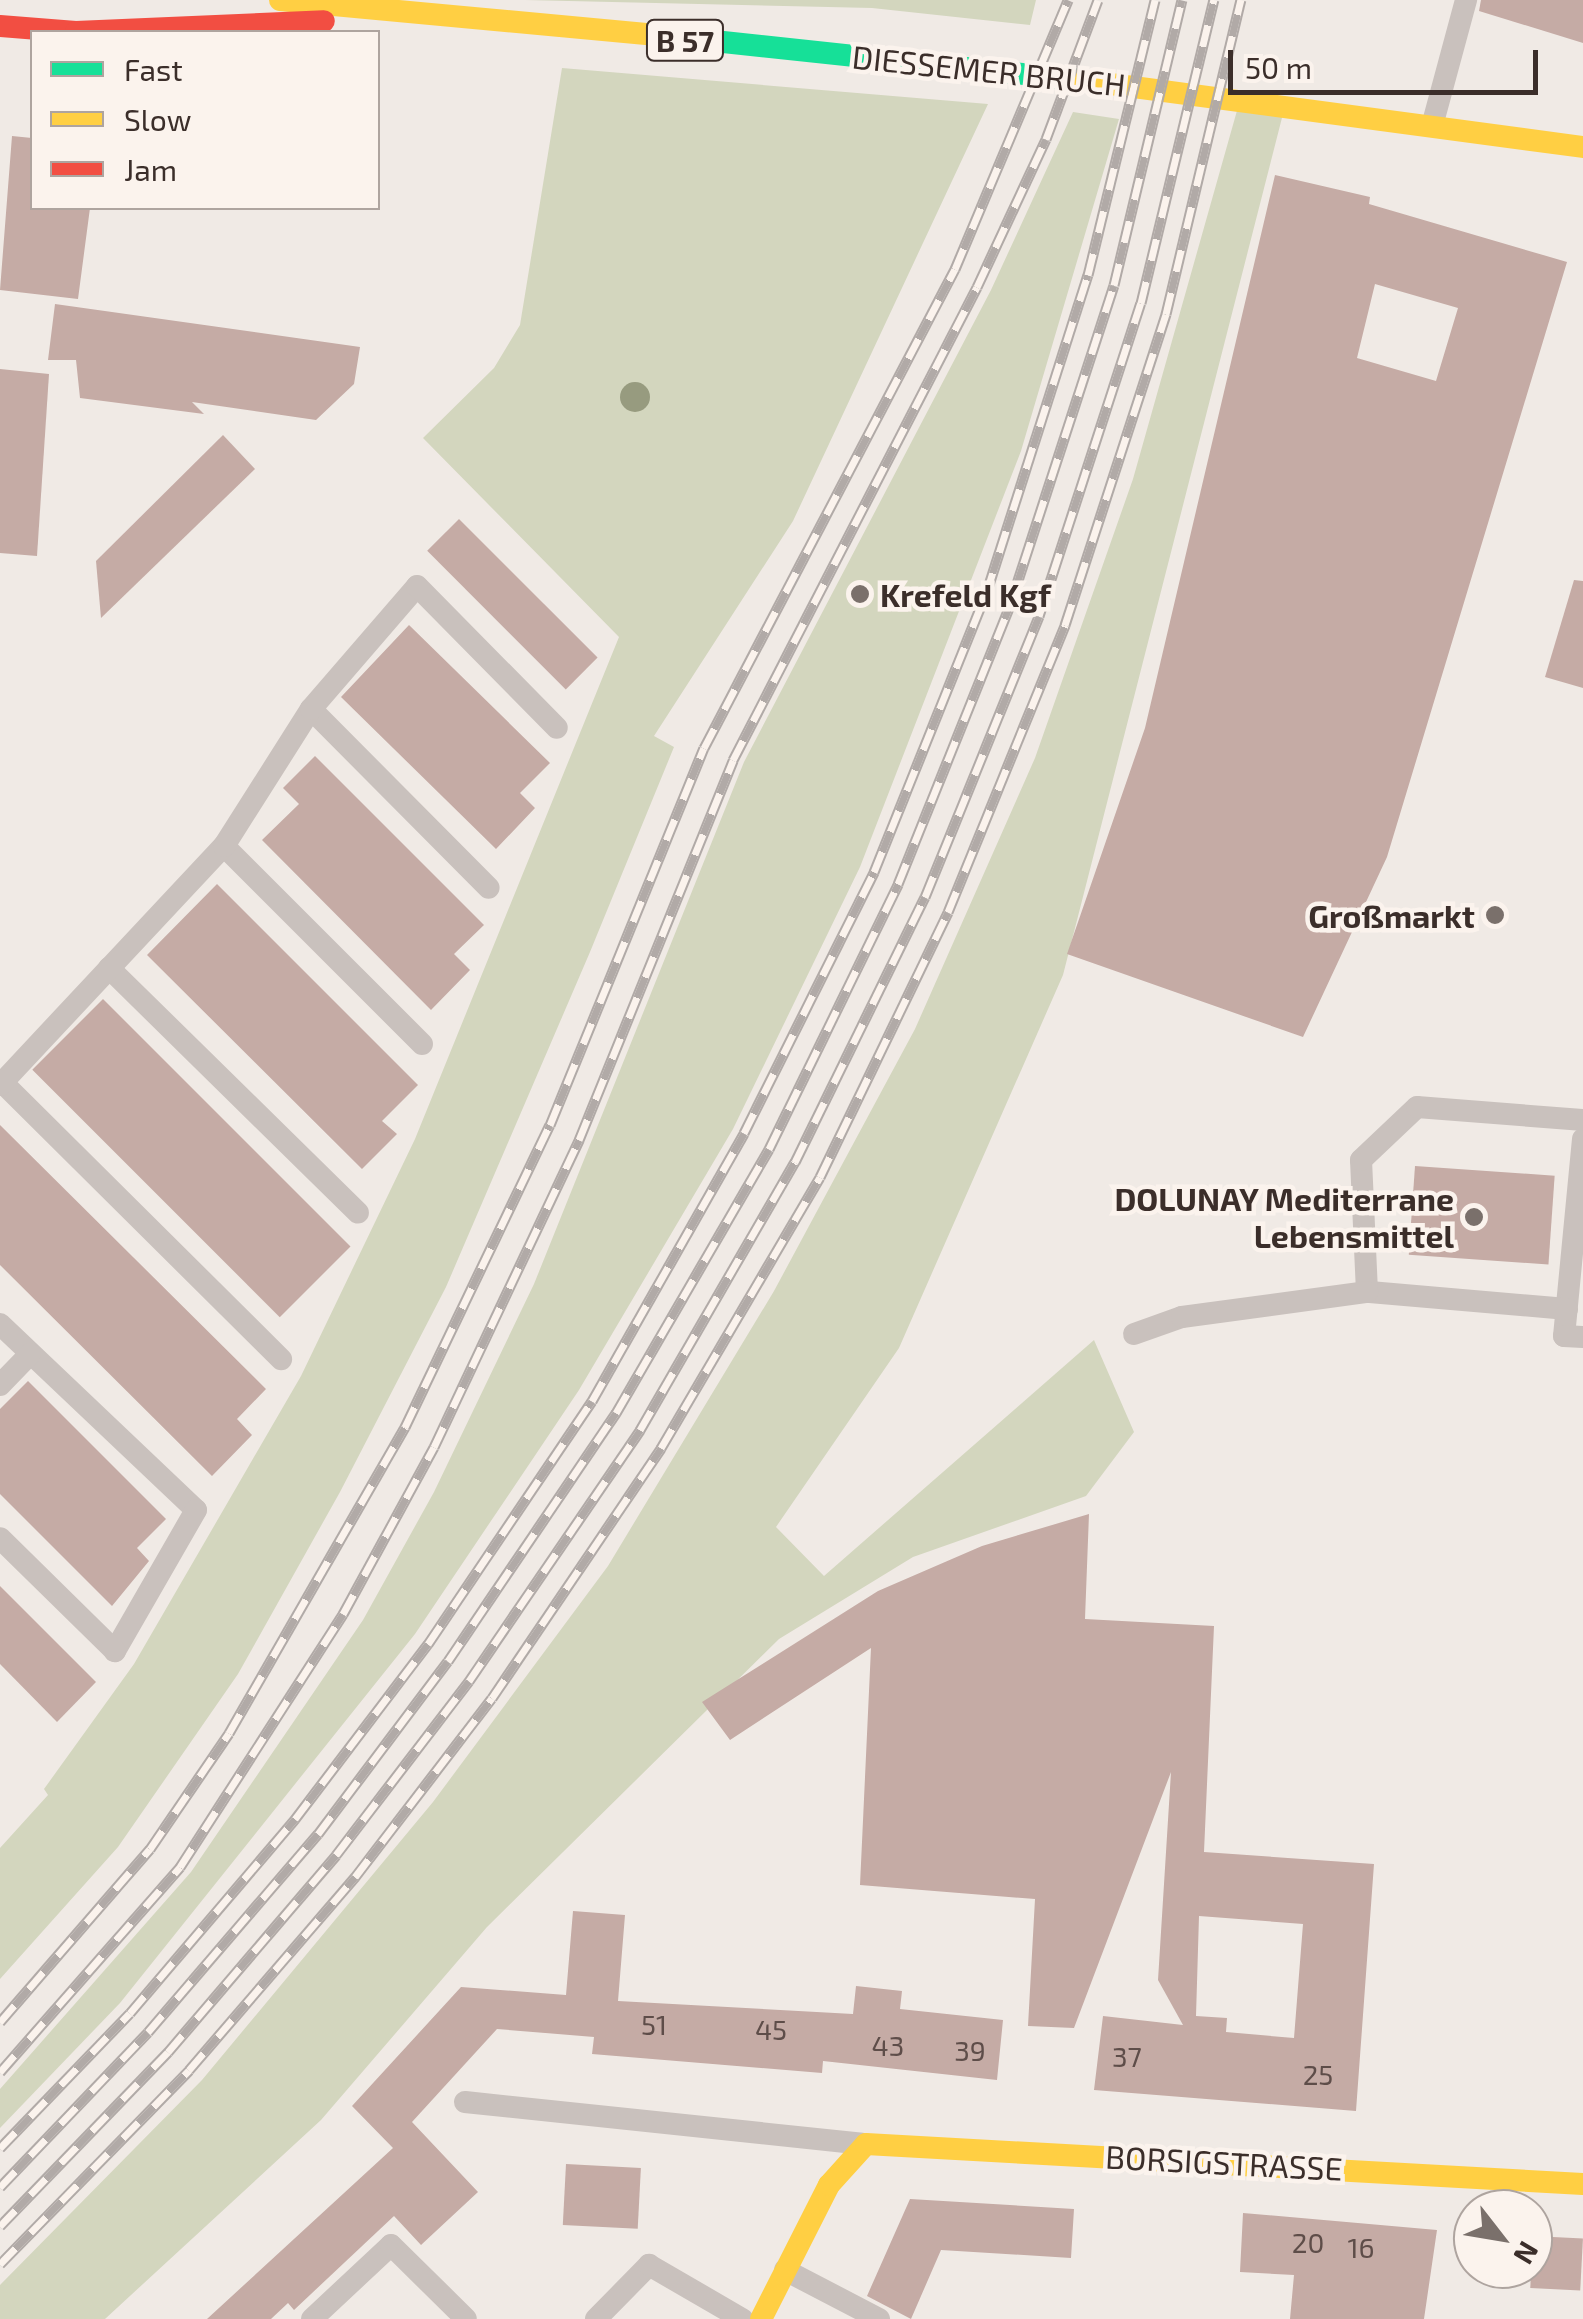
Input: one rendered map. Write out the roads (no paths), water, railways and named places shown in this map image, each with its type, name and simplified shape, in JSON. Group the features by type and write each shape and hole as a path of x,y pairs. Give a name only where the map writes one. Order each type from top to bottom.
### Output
{"main road":[{"name":"DIESSEMER BRUCH","path":"280,0 392,16"},
{"name":"DIESSEMER BRUCH","path":"116,30 488,11 978,66 1583,147"},
{"name":"DIESSEMER BRUCH","path":"0,26 51,30"},
{"name":"BORSIGSTRASSE","path":"866,2144 1583,2184"},
{"path":"761,2319 828,2186 866,2144"}],"lane":[{"path":"1432,126 1466,0"},
{"path":"281,1358 1,1084 224,846 311,709 417,586 557,728"},
{"path":"311,709 488,888"},
{"path":"224,846 422,1044"},
{"path":"110,968 358,1212"},
{"path":"1367,1292 1361,1160 1417,1107 1583,1120"},
{"path":"1583,1139 1564,1336 1583,1337"},
{"path":"1134,1334 1182,1317 1367,1292 1567,1309"},
{"path":"0,1324 196,1510 115,1651 0,1538"},
{"path":"0,1385 30,1354"},
{"path":"466,2102 866,2144"},
{"path":"312,2319 391,2245 466,2319"},
{"path":"596,2319 649,2266 742,2319"},
{"path":"785,2270 879,2319"}],"railway":[{"path":"0,2022 150,1849 229,1733 405,1427 550,1125 704,748 955,269 1068,0"},
{"path":"0,2072 180,1867 343,1614 434,1447 579,1140 733,760 977,287 1046,139 1098,0"},
{"path":"0,2148 130,2013 295,1819 428,1644 592,1401 744,1133 874,872 986,594 1088,275 1155,0"},
{"path":"0,2187 148,2032 318,1834 448,1661 616,1413 769,1149 898,884 1010,605 1114,285 1182,0"},
{"path":"0,2226 168,2052 336,1855 469,1681 640,1430 795,1162 925,897 1039,616 1141,303 1214,0"},
{"path":"0,2264 189,2070 355,1877 492,1698 661,1448 820,1177 948,912 1065,625 1166,314 1241,0"}],"place":[{"name":"Krefeld Kgf","path":"860,594"},
{"name":"Großmarkt","path":"1495,915"},
{"name":"DOLUNAY Mediterrane Lebensmittel","path":"1474,1217"}]}
